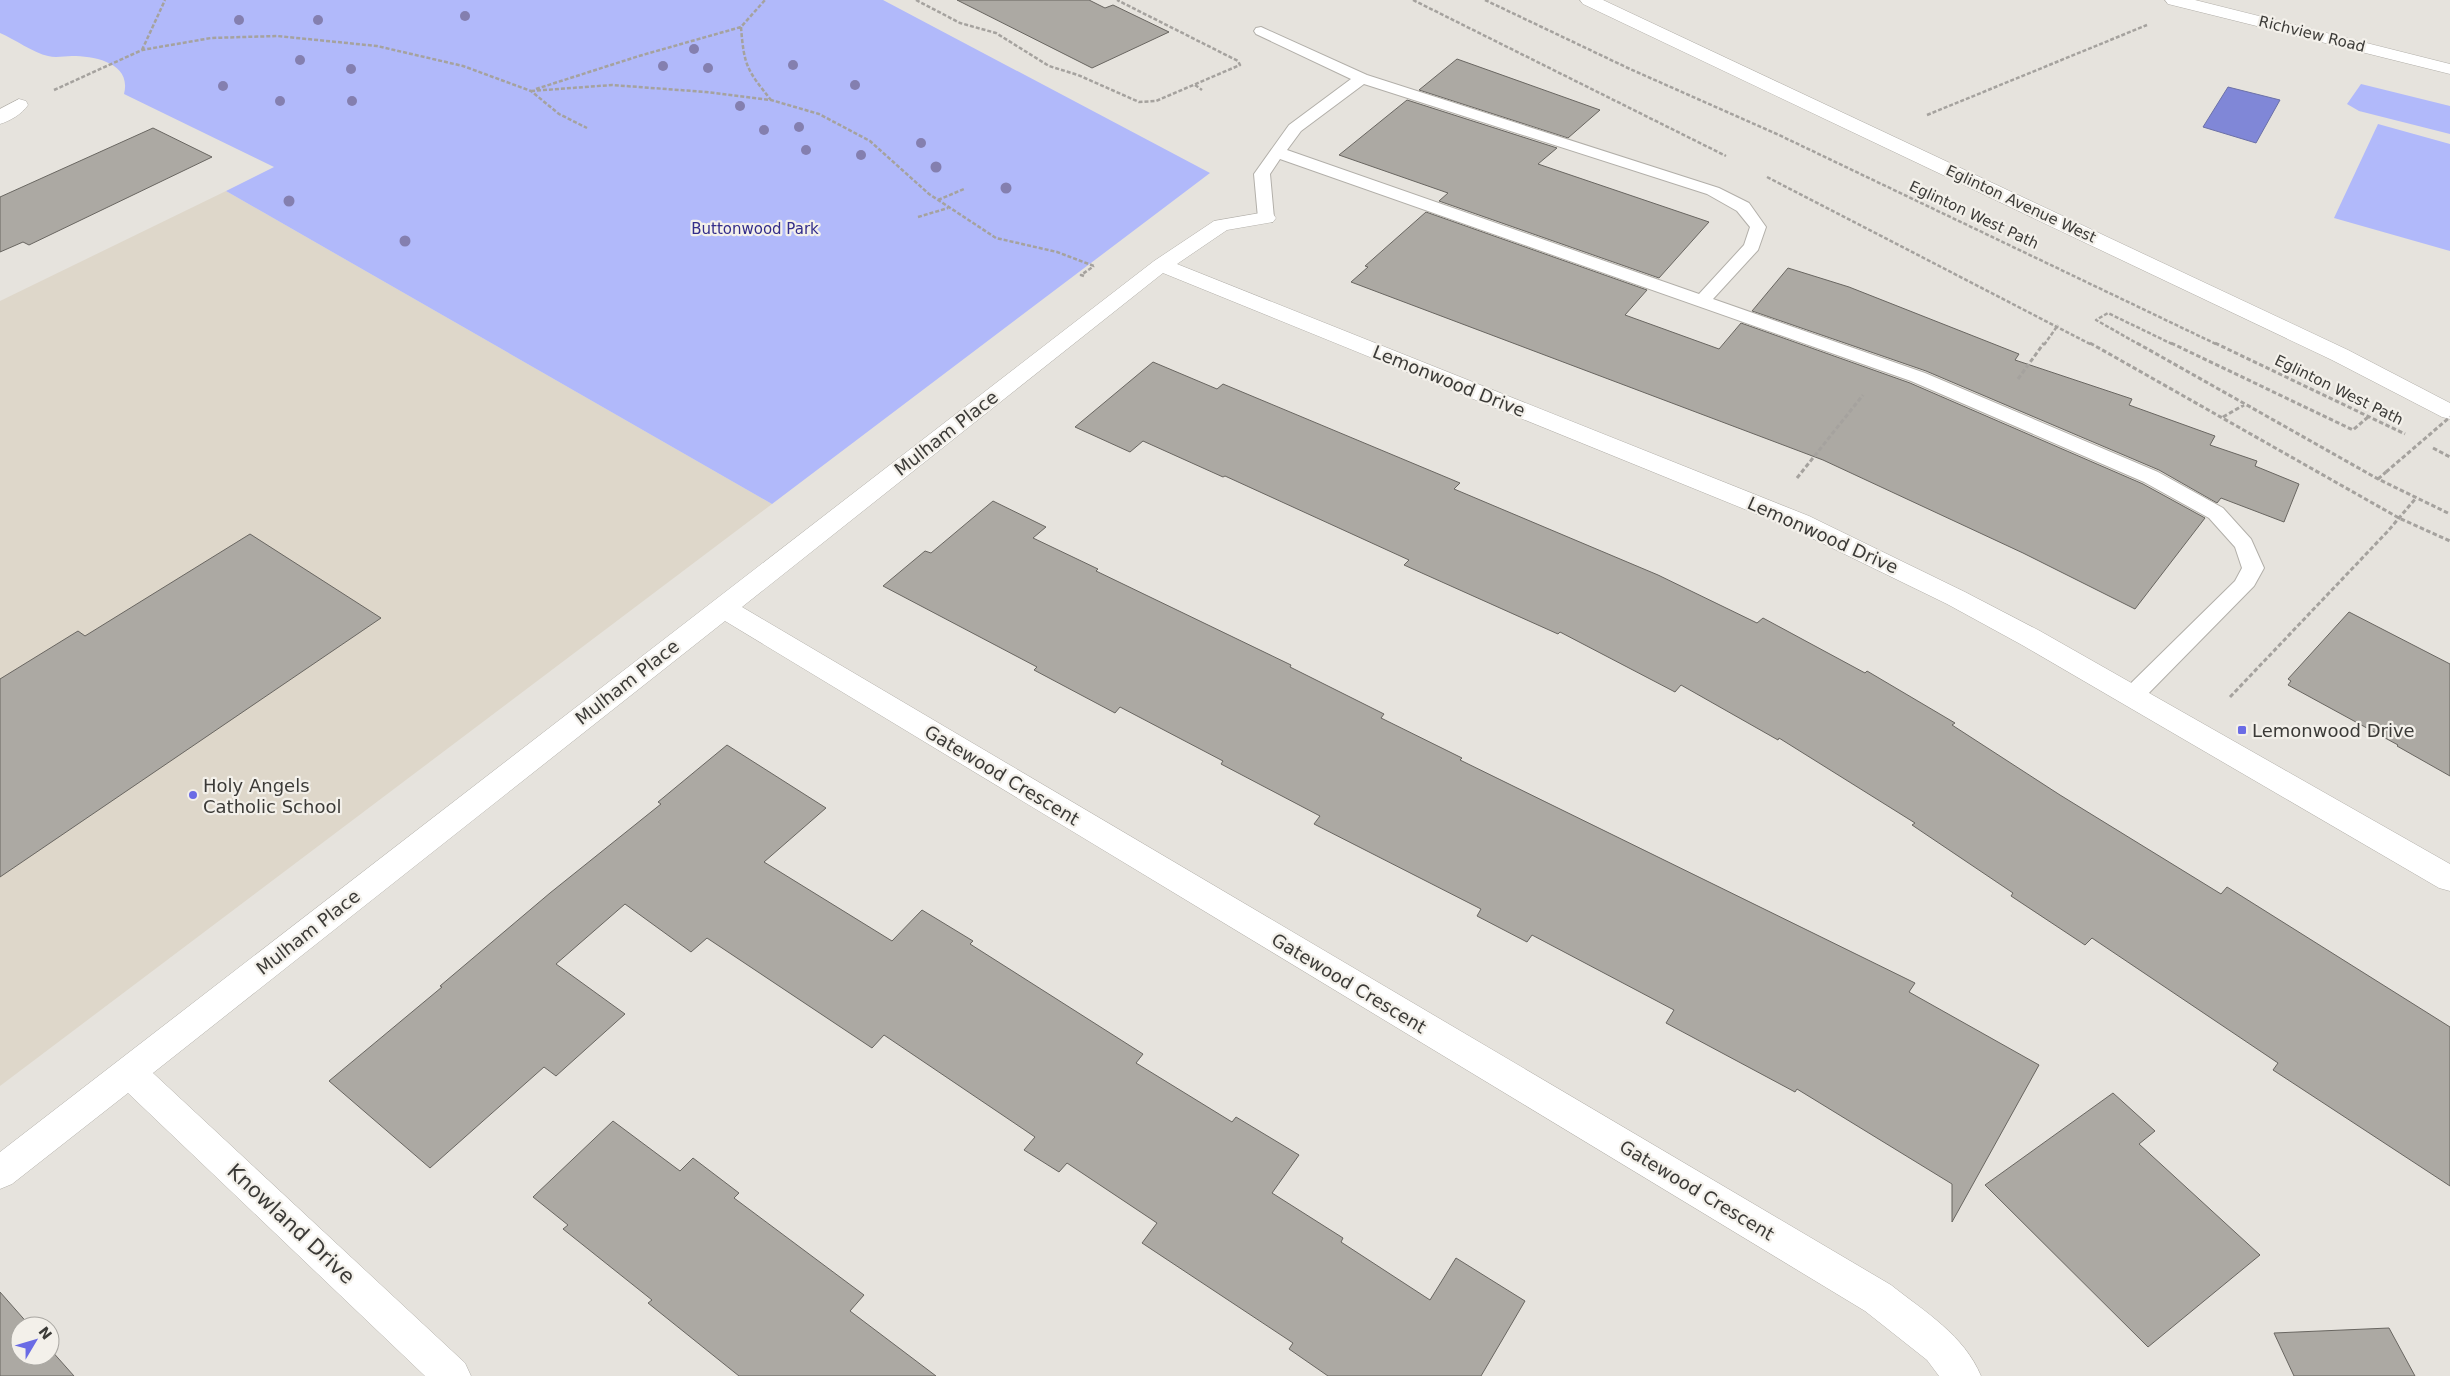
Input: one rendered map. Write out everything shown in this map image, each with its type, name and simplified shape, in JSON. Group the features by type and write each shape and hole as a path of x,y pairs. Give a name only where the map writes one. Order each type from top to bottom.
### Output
{"street":[{"name":"Eglinton Avenue West","path":"1589,0 2340,355 2450,412"},
{"name":"Richview Road","path":"2174,0 2450,69"},
{"path":"0,118 19,105"},
{"name":"Mulham Place","path":"0,1173 1161,265 1221,225 1266,218"},
{"name":"Lemonwood Drive","path":"1161,265 1800,522 1956,598 2133,695 2450,879"},
{"name":"Gatewood Crescent","path":"722,607 1878,1298 1940,1347 1962,1376"},
{"name":"Knowland Drive","path":"129,1073 452,1376"}],"lane":[{"path":"1261,31 1362,78 1713,191 1743,207 1758,227 1752,246 1703,300"},
{"path":"1266,218 1262,174 1277,152 1295,128 1362,78"},
{"path":"1277,152 1918,377 2151,477 2216,513 2244,544 2253,568 2243,586 2133,695"}],"path":[{"path":"142,50 165,0"},
{"path":"531,91 639,56 741,27 765,0"},
{"path":"916,0 960,22 996,33 1041,63 1078,75 1139,102 1156,101 1240,65 1238,61 1117,0"},
{"path":"1413,0 1731,159"},
{"name":"Eglinton West Path","path":"1485,0 1630,69 1778,135 2409,436"},
{"path":"1927,115 2150,23"},
{"path":"741,27 743,58 752,76 771,100"},
{"path":"19,105 142,50 211,38 276,36 377,46 463,66 531,91 559,114 587,128"},
{"path":"531,91 612,85 706,92 771,100 818,114 870,141 899,170 937,200 996,238 1058,252 1094,266"},
{"path":"1194,85 1202,90"},
{"path":"1766,177 2058,325 2399,518 2450,541"},
{"path":"937,200 964,189"},
{"path":"918,217 949,208"},
{"path":"2368,417 2352,430 2108,313 2096,320 2378,479 2450,514"},
{"path":"1996,410 2058,325"},
{"path":"1796,479 1866,392"},
{"path":"2222,418 2244,404"},
{"path":"2378,479 2450,417"},
{"name":"Eglinton West Path","path":"2417,440 2450,457"},
{"path":"2230,697 2416,498"}],"shaded area":[{"path":"2228,87 2280,100 2256,143 2203,127"},
{"name":"Holy Angels Catholic School","path":"226,191 772,504 0,1086 0,301"}],"green space":[{"name":"Buttonwood Park","path":"0,0 883,0 1210,173 772,504 226,191 274,167 124,94 125,83 122,75 110,63 81,56 48,56 0,33"},
{"path":"2361,84 2450,106 2450,134 2359,111 2347,104"},
{"path":"2378,124 2450,144 2450,251 2334,218"}],"building":[{"path":"957,0 1089,0 1105,8 1113,5 1169,32 1092,68"},
{"path":"1457,59 1600,110 1568,138 1419,90"},
{"path":"1407,100 1557,148 1538,164 1709,222 1659,278 1439,201 1448,193 1339,155"},
{"path":"153,128 212,157 29,245 23,242 0,252 0,197"},
{"path":"1426,212 1647,290 1625,315 1719,349 1741,323 1910,383 2143,484 2205,518 2135,609 2023,553 1823,460 1351,282 1368,267 1365,266"},
{"path":"1788,268 1849,287 2019,354 2015,360 2132,399 2129,405 2215,436 2210,445 2257,461 2255,466 2299,484 2284,522 2221,498 2217,503 2159,470 1926,371 1752,311"},
{"path":"1153,362 1217,389 1223,384 1460,483 1454,489 1658,575 1757,623 1763,618 1865,673 1867,671 1955,723 1952,725 2060,795 2221,894 2227,887 2450,1027 2450,1186 2273,1070 2278,1063 2092,938 2085,945 2011,896 2013,893 1912,825 1915,823 1779,738 1778,740 1681,685 1675,692 1560,632 1558,634 1404,565 1409,560 1225,476 1223,477 1143,441 1130,452 1075,427"},
{"path":"993,501 1046,527 1033,538 1098,569 1096,571 1291,665 1290,667 1384,714 1381,718 1462,758 1460,760 1915,983 1909,992 2039,1065 1952,1222 1952,1184 1797,1089 1795,1092 1666,1023 1674,1010 1532,935 1527,942 1477,916 1481,909 1314,824 1320,816 1221,764 1223,761 1120,707 1115,713 1034,670 1037,667 883,586 925,551 931,553"},
{"path":"250,534 381,618 0,877 0,679 78,631 85,636"},
{"path":"2349,612 2450,664 2450,776 2398,745 2288,685 2291,681 2288,679"},
{"path":"727,745 826,808 764,862 892,941 922,910 973,941 970,944 1143,1054 1136,1063 1232,1122 1236,1117 1299,1155 1272,1193 1343,1238 1341,1242 1430,1300 1456,1258 1525,1301 1481,1376 1328,1376 1289,1349 1293,1343 1142,1243 1157,1223 1067,1163 1059,1172 1024,1150 1035,1137 884,1035 872,1048 707,938 691,952 625,904 556,964 625,1014 556,1076 544,1067 430,1168 329,1081 442,987 440,986 550,893 661,804 658,802"},
{"path":"2113,1093 2155,1131 2139,1144 2260,1255 2148,1347 1985,1185"},
{"path":"613,1121 680,1171 693,1158 739,1193 734,1198 864,1295 850,1311 936,1376 739,1376 648,1303 652,1300 563,1229 568,1225 533,1197"},
{"path":"0,1292 21,1316 10,1316 10,1366 60,1366 60,1360 74,1376 0,1376"},
{"path":"2389,1328 2415,1376 2294,1376 2274,1333"}],"place":[{"name":"Lemonwood Drive","path":"2242,730"},
{"name":"Holy Angels Catholic School","path":"193,795"}]}
